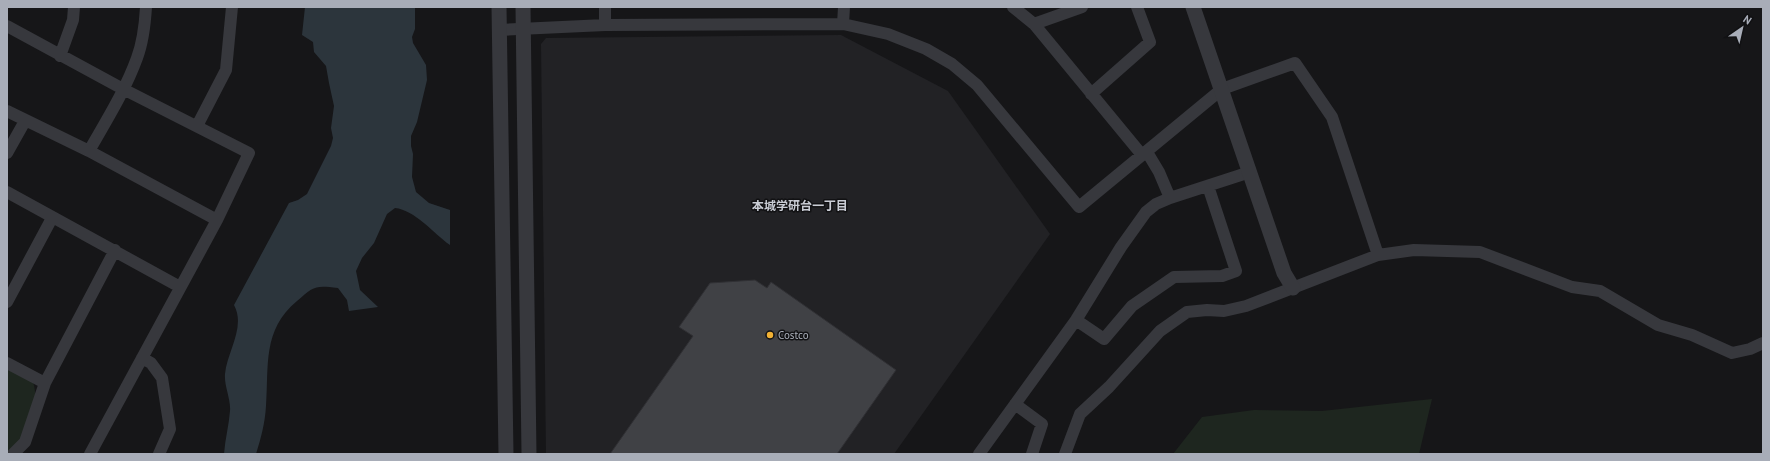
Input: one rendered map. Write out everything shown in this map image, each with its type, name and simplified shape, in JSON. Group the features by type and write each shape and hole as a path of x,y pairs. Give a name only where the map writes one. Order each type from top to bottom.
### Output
{"street":[{"path":"60,56 73,20 74,7"},
{"path":"89,151 138,58 144,29 146,7"},
{"path":"197,126 226,70 232,7"},
{"path":"499,7 506,454"},
{"path":"523,7 529,454"},
{"path":"605,7 605,25"},
{"path":"843,24 844,7"},
{"path":"1013,7 1034,24 1091,94 1144,153 1159,172 1170,198"},
{"path":"1034,24 1082,7"},
{"path":"1091,94 1150,42 1137,7"},
{"path":"1194,7 1226,87 1293,270 1293,288"},
{"path":"1203,7 1250,172 1284,273 1293,288"},
{"path":"500,30 605,25 843,24 888,34 926,49 952,64 977,85 1079,207 1226,87 1295,64 1332,117 1378,255"},
{"path":"7,26 60,56 249,153 217,220 90,454"},
{"path":"7,111 24,121 89,151 217,220"},
{"path":"7,153 24,121"},
{"path":"979,454 1076,320 1121,246 1146,212 1156,204 1170,198 1250,172"},
{"path":"1076,320 1104,339 1132,306 1174,277 1222,276 1236,271 1208,186"},
{"path":"7,192 180,287"},
{"path":"7,302 52,218"},
{"path":"13,454 25,442 45,383 115,250"},
{"path":"1065,454 1080,414 1108,387 1147,343 1175,319 1187,312 1207,310 1224,311 1246,306 1378,255 1414,250 1480,252 1572,287 1600,291 1658,325 1692,335 1732,353 1750,349 1763,343"},
{"path":"504,288 526,287"},
{"path":"142,358 151,363 162,378 170,429 159,454"},
{"path":"7,363 45,383"},
{"path":"1015,404 1042,424 1032,454"}],"shaded area":[{"path":"305,7 415,7 415,29 412,37 413,43 426,65 427,80 417,122 411,136 413,154 412,177 416,192 429,203 450,210 450,245 417,217 410,213 395,208 387,214 374,243 362,258 356,271 360,290 378,307 349,311 347,300 338,288 330,287 315,288 307,292 297,301 286,312 278,324 273,336 268,363 265,418 256,454 224,454 230,411 230,402 225,374 226,366 235,340 238,322 234,305 289,203 298,200 307,194 331,146 333,138 331,128 334,106 326,66 314,52 313,42 302,35"},
{"name":"Costco","path":"841,35 948,91 1050,234 894,454 546,454 541,44 546,38"},
{"path":"7,369 33,382 35,391 34,411 31,420 22,438 11,454 7,454"},
{"path":"1432,399 1419,454 1173,454 1202,417 1254,410 1322,411"}],"building":[{"name":"Costco","path":"755,280 767,288 771,282 896,370 837,454 610,454 693,336 679,327 710,283"}],"place":[{"name":"Costco","path":"770,335"}],"district":[{"name":"本城学研台一丁目","path":"800,205"}]}
